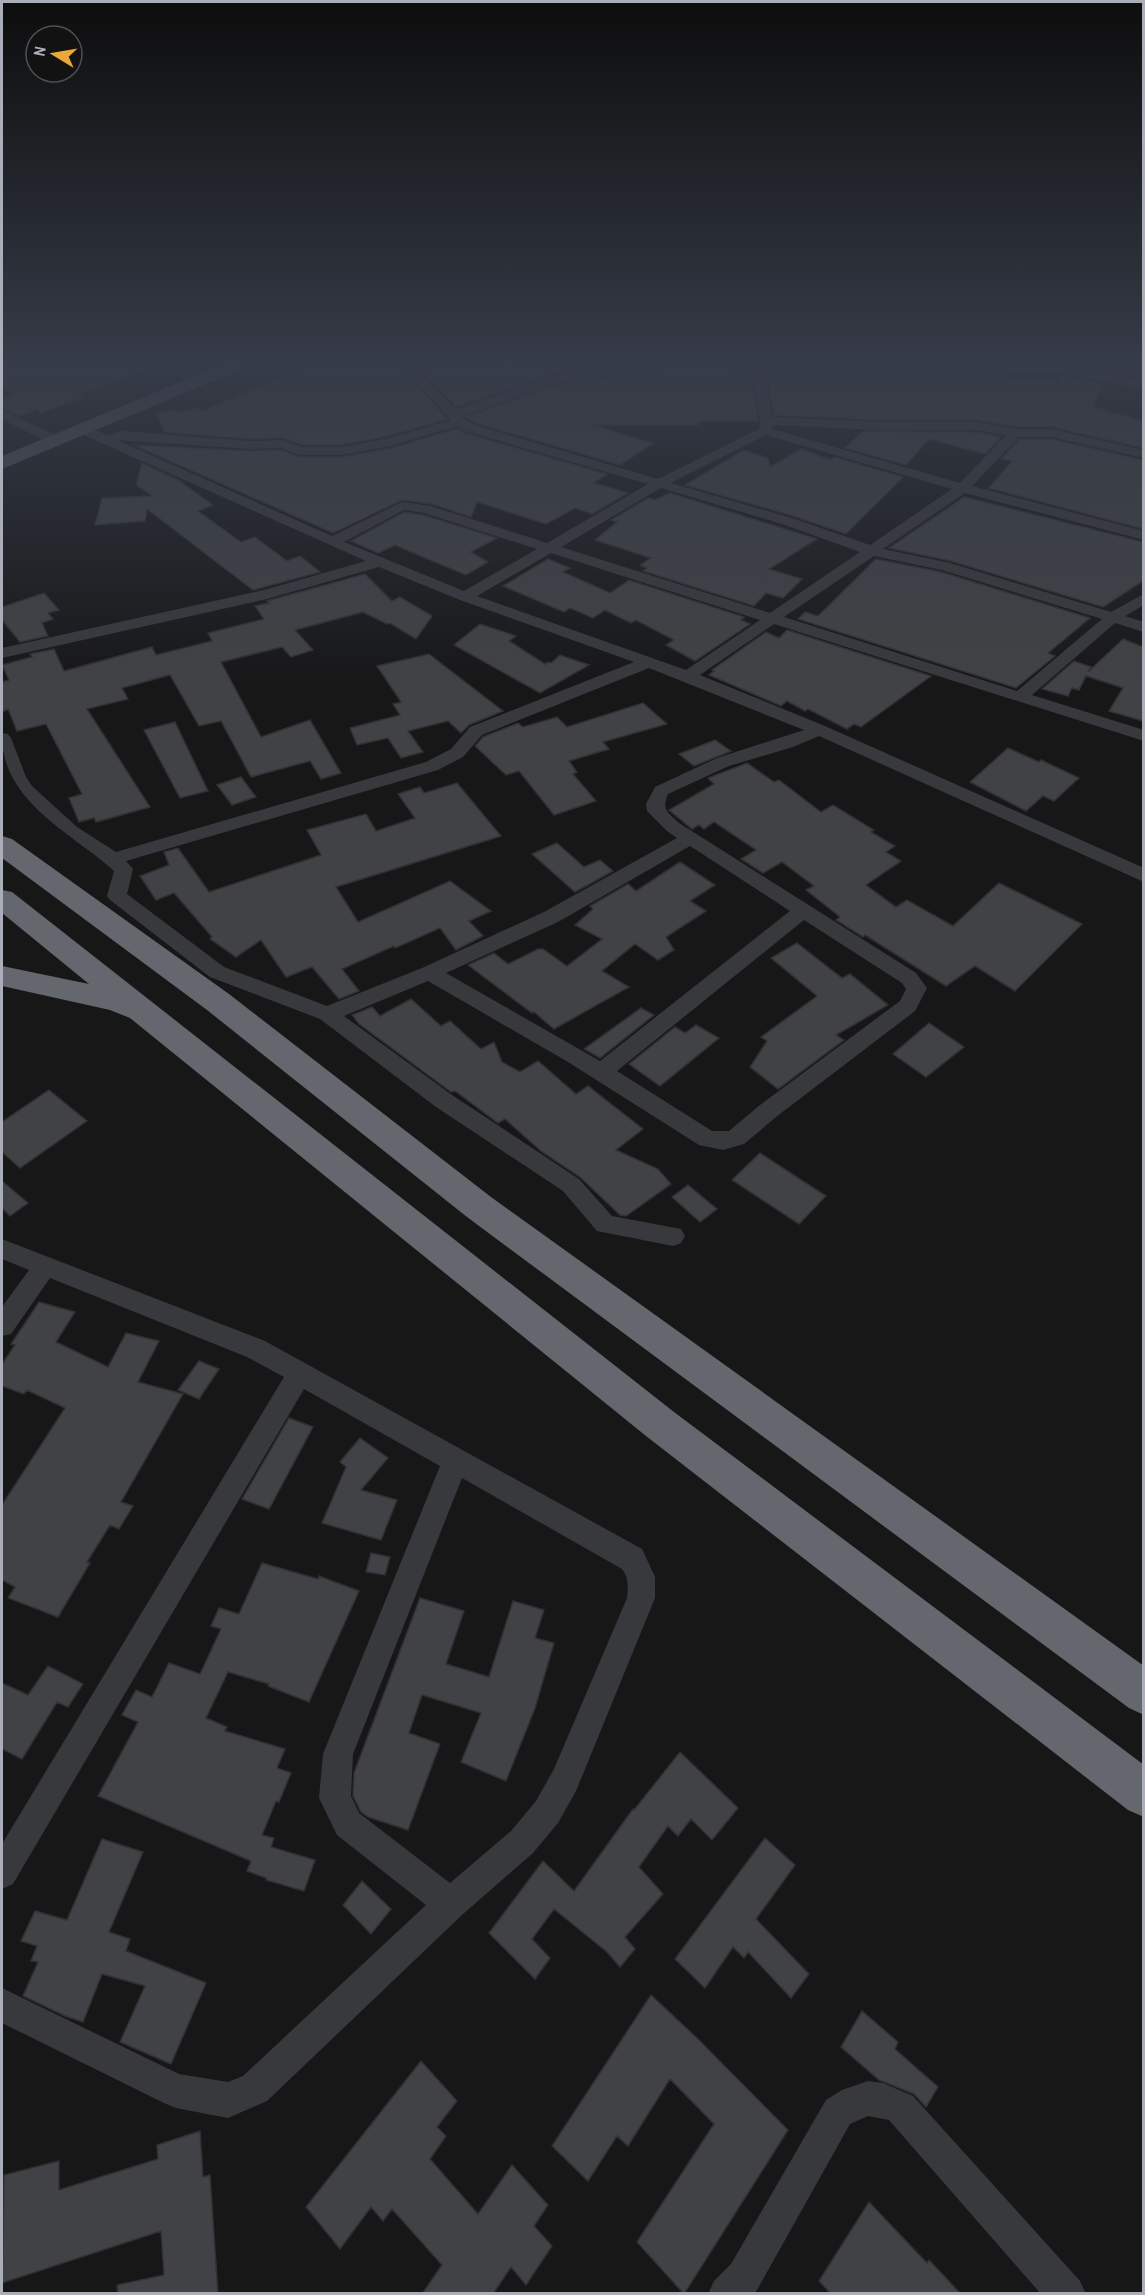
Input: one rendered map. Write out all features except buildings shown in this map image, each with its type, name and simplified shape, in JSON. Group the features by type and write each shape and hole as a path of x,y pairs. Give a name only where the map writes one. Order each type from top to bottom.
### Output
{"highway":[{"path":"2,845 218,1002 507,1228 1143,1693"},
{"path":"2,899 660,1424 1143,1794"},
{"path":"2,976 117,1001 154,1018"}],"street":[{"path":"178,472 333,542 465,597 688,676 819,730 1143,875"},
{"path":"622,472 787,521 872,551 945,566 1143,627"},
{"path":"465,597 680,472"},
{"path":"912,472 963,488 1143,536"},
{"path":"688,676 963,488 978,472"},
{"path":"333,542 402,506 411,505 1143,736"},
{"path":"2,653 267,594 380,562"},
{"path":"1020,697 1112,618 1143,598"},
{"path":"112,859 432,766 457,753 476,730 649,662"},
{"path":"429,973 601,1072 707,1139 723,1141 736,1138 768,1111 908,1006 917,988 909,978 673,827 656,811 655,804 661,791 723,762 787,743 819,730"},
{"path":"2,738 16,778 26,790 71,831 124,870 117,896 217,972 327,1014 444,1101 571,1185 605,1224 673,1236"},
{"path":"327,1014 429,973 551,917 690,838"},
{"path":"601,1072 803,910"},
{"path":"2,1249 256,1349 632,1559 639,1568 643,1582 637,1609 566,1780 547,1812 522,1842 451,1904 255,2089 228,2100 176,2091 2,2005"},
{"path":"2,1326 45,1266"},
{"path":"2,1873 300,1373"},
{"path":"451,1904 348,1824 335,1798 338,1754 456,1460"},
{"path":"727,2294 744,2277 838,2112 853,2102 868,2097 886,2100 901,2108 1067,2294"}]}
